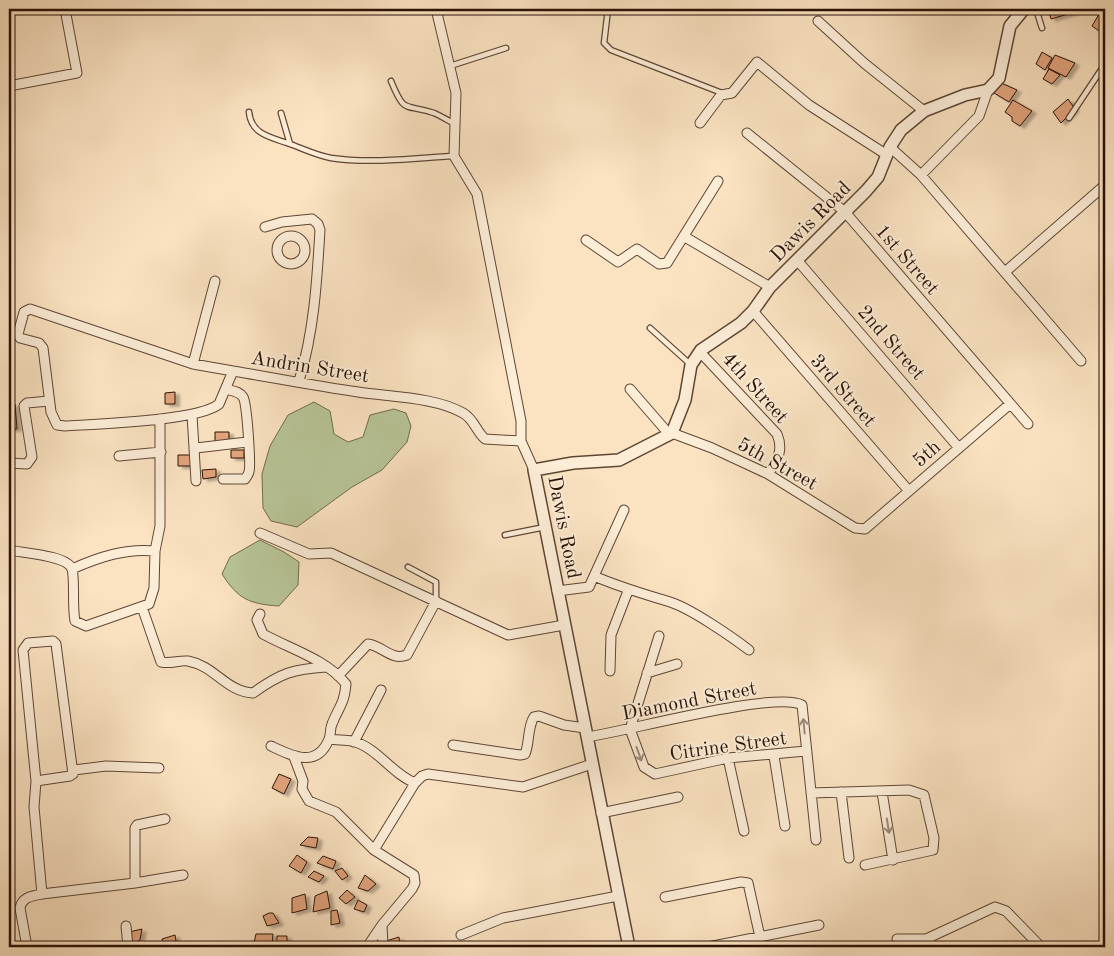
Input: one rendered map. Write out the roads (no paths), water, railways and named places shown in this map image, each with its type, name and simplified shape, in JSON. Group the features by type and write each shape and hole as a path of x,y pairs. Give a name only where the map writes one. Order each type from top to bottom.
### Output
{"street":[{"path":"9,86 77,73 65,9"},
{"path":"436,9 456,93 454,156 477,194 521,421 521,441 534,470"},
{"path":"921,175 979,116 988,90 999,78 1010,26 1024,9"},
{"path":"818,21 864,63 924,111"},
{"path":"700,123 724,94 732,94 757,62 809,105 889,151 921,175 1081,361"},
{"name":"Dawis Road","path":"629,947 534,470 573,462 619,460 670,434 685,400 691,365 700,352 741,323 753,311 770,287 878,177 889,151 901,130 924,111 965,95 988,90"},
{"name":"1st Street","path":"747,133 845,212 1028,424"},
{"path":"586,240 615,261 622,260 637,249 663,265 667,263 718,181"},
{"path":"1005,272 1105,185"},
{"path":"265,227 282,222 314,220 320,230 316,295 305,359 299,381"},
{"path":"684,237 770,287"},
{"path":"305,252 319,254"},
{"name":"2nd Street","path":"797,260 959,448"},
{"path":"193,364 215,281"},
{"path":"9,463 27,464 32,457 24,406 27,403 49,401 43,348 39,343 18,336 24,314 28,309 193,364 233,371"},
{"name":"3rd Street","path":"753,311 909,491"},
{"name":"4th Street","path":"700,352 777,434 782,444 780,456 768,474"},
{"name":"Andrin Street","path":"49,401 51,412 57,425 65,426 192,415 214,408 218,404 233,371 451,408 471,418 485,439 521,441"},
{"path":"223,479 245,479 249,472 248,421 244,400 238,392 226,389"},
{"path":"630,389 670,434"},
{"name":"5th","path":"865,529 1010,404"},
{"path":"192,415 196,448 196,481"},
{"path":"9,550 48,556 66,562 72,569 72,606 75,621 86,626 149,604 153,594 160,526 160,419"},
{"name":"5th Street","path":"670,434 712,448 768,474 855,528 865,529"},
{"path":"196,448 247,442"},
{"path":"120,456 161,452"},
{"path":"558,590 586,589 594,576 624,510"},
{"path":"260,533 309,554 331,553 508,635 564,625"},
{"path":"72,569 102,556 143,550 156,551"},
{"path":"594,576 628,591 671,602 692,613 749,650"},
{"path":"610,671 611,635 628,591"},
{"path":"338,676 368,644 388,654 402,657 407,655 436,601"},
{"path":"142,607 161,662 170,664 187,661 211,670 229,686 241,692 253,693 276,676 302,668 326,667"},
{"path":"260,614 257,620 263,634 316,660 346,684 344,702 332,724 329,739 320,753 310,758 294,757 270,746"},
{"path":"630,729 659,636"},
{"path":"36,781 70,776 74,770 56,644 48,640 24,646 36,781 34,807 42,894"},
{"path":"647,673 677,664"},
{"path":"354,742 381,690"},
{"name":"Diamond Street","path":"453,745 520,755 525,754 531,722 534,717 539,716 586,732 630,729 691,715 776,702 799,703 802,705 806,752"},
{"name":"Citrine Street","path":"630,729 644,767 655,774 728,758 774,756 806,752"},
{"path":"329,739 354,742 378,756 407,780 415,783"},
{"path":"806,752 816,840"},
{"path":"774,756 785,826"},
{"path":"294,757 303,781 302,789 309,801 336,812 374,850 414,875 415,883 382,925 368,947"},
{"path":"728,758 744,830"},
{"path":"374,850 415,783 422,776 428,774 523,787 592,764"},
{"path":"74,770 106,766 159,768"},
{"path":"811,793 910,790 922,793 926,801 934,838 934,848 929,853 865,865"},
{"path":"841,792 849,858"},
{"path":"882,792 894,860"},
{"path":"601,812 678,797"},
{"path":"136,882 134,828 137,825 165,820"},
{"path":"27,947 20,908 21,902 27,897 183,875"},
{"path":"665,897 733,884 748,883 756,941"},
{"path":"461,935 503,918 618,896"},
{"path":"897,939 926,939 995,907 1006,911 1041,947"},
{"path":"382,925 383,947"},
{"path":"708,947 756,941 819,925"},
{"path":"126,926 128,947"},
{"path":"926,939 934,947"}],"lane":[{"path":"608,9 604,43 611,50 724,94"},
{"path":"1036,9 1042,28"},
{"path":"450,66 506,48"},
{"path":"1069,118 1105,64"},
{"path":"391,81 399,101 405,107 434,113 455,124"},
{"path":"249,112 250,120 255,129 266,137 314,154 344,160 454,156"},
{"path":"280,113 290,144"},
{"path":"650,328 691,365"},
{"path":"505,535 545,527"},
{"path":"408,567 436,582 436,601"}]}
